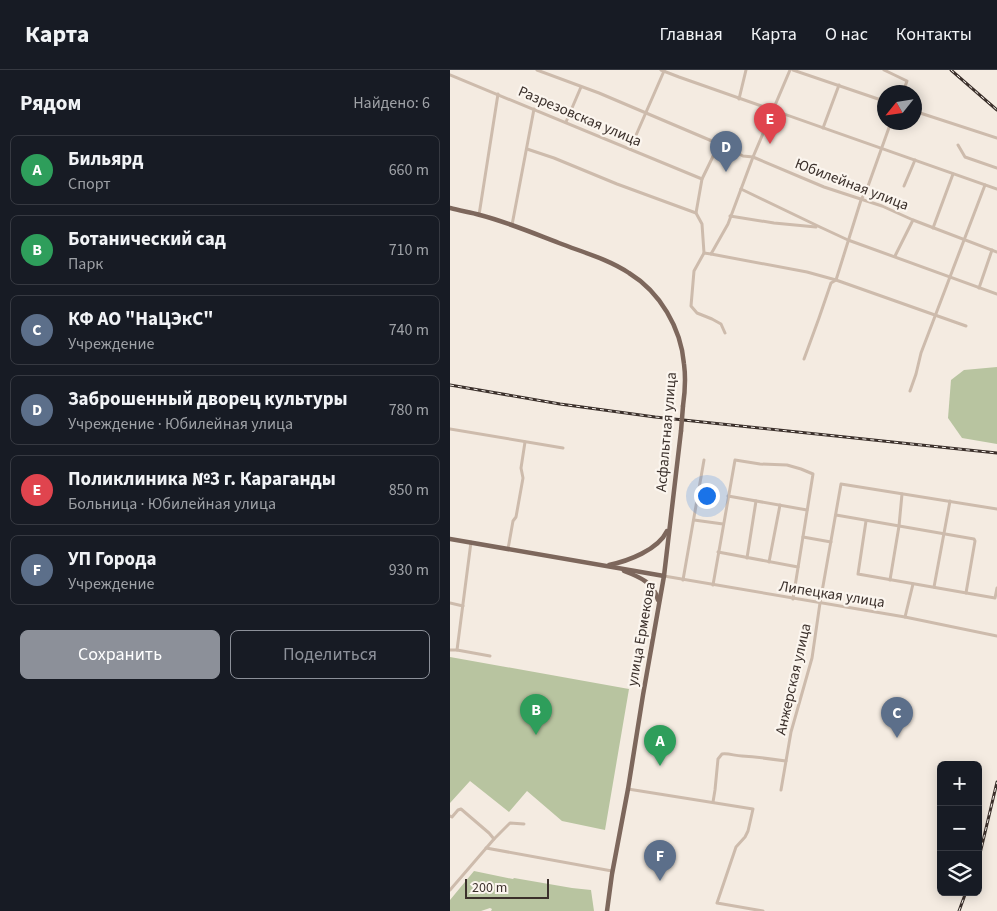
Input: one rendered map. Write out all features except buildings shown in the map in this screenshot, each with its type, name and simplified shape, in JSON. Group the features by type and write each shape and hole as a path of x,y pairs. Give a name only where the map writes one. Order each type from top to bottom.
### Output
{"main road":[{"name":"Асфальтная улица","path":"450,208 512,226 609,262 629,272 649,289 663,306 676,330 685,372 664,576"},
{"path":"606,566 628,560 651,547 665,536 669,528"},
{"name":"улица Ермекова","path":"450,539 664,576 607,911"},
{"path":"606,566 639,576 652,586 659,604"}],"street":[{"name":"Юбилейная улица","path":"537,70 744,156 752,157 824,187 882,206 997,252"},
{"path":"739,99 746,70"},
{"path":"711,254 728,224 752,157 791,70 877,98"},
{"path":"884,70 907,81 905,85"},
{"path":"630,149 663,71 997,189"},
{"name":"Разрезовская улица","path":"450,75 702,178"},
{"path":"823,128 839,85"},
{"path":"566,122 581,87"},
{"path":"479,215 498,94"},
{"path":"512,226 534,109"},
{"path":"922,114 997,138"},
{"path":"804,359 831,283 836,280 861,200 867,190 888,130"},
{"path":"719,144 702,178 696,213 702,224 704,253 694,271 691,306 697,313 721,324 725,333"},
{"path":"958,145 965,158 997,168"},
{"path":"527,149 696,213"},
{"path":"904,186 914,160"},
{"path":"933,228 953,174"},
{"path":"910,391 921,353 985,185"},
{"path":"741,189 848,240 997,294"},
{"path":"730,216 774,223 820,227"},
{"path":"895,256 913,220"},
{"path":"979,288 992,250"},
{"path":"704,253 807,272 836,280 966,326"},
{"path":"450,429 564,448"},
{"path":"508,549 523,478 521,468 525,442"},
{"path":"683,580 704,460"},
{"path":"713,585 735,460 787,466 814,474 793,599"},
{"name":"Анжерская улица","path":"781,790 791,732 810,666 841,484 902,494"},
{"path":"890,580 902,494 997,509"},
{"path":"728,496 807,510"},
{"path":"747,558 756,501"},
{"path":"934,587 950,501"},
{"path":"770,562 780,505"},
{"path":"836,516 975,540 966,593"},
{"path":"694,520 723,524"},
{"path":"866,521 858,574 995,598 997,588"},
{"path":"803,537 831,542"},
{"path":"457,650 471,542"},
{"path":"718,552 798,567"},
{"name":"Липецкая улица","path":"664,576 905,617 997,636"},
{"path":"905,617 913,584"},
{"path":"450,604 463,606"},
{"path":"450,650 490,656"},
{"path":"713,802 717,762 722,754 786,761"},
{"path":"628,789 754,809 748,831 736,847 717,903 763,911"},
{"path":"451,817 461,809 494,839"},
{"path":"450,890 510,823 524,824"},
{"path":"486,848 613,871"}],"green space":[{"path":"997,367 997,444 962,438 948,418 951,380 964,370"},
{"path":"450,657 629,689 605,830 562,821 527,791 509,812 470,781 450,803"},
{"path":"474,871 513,879 591,890 594,911 491,911 492,909 490,908 481,911 450,911 450,900"}],"railway":[{"path":"951,70 997,110"},
{"path":"450,385 560,404 655,417 997,453"},
{"path":"981,851 997,782"},
{"path":"959,911 965,896"}],"place":[{"name":"Поликлиника №3 г. Караганды","path":"770,144"},
{"name":"Заброшенный дворец культуры","path":"726,172"},
{"name":"Ботанический сад","path":"536,735"},
{"name":"КФ АО \"НаЦЭкС\"","path":"897,738"},
{"name":"Бильярд","path":"660,766"},
{"name":"УП Города","path":"660,881"}]}
